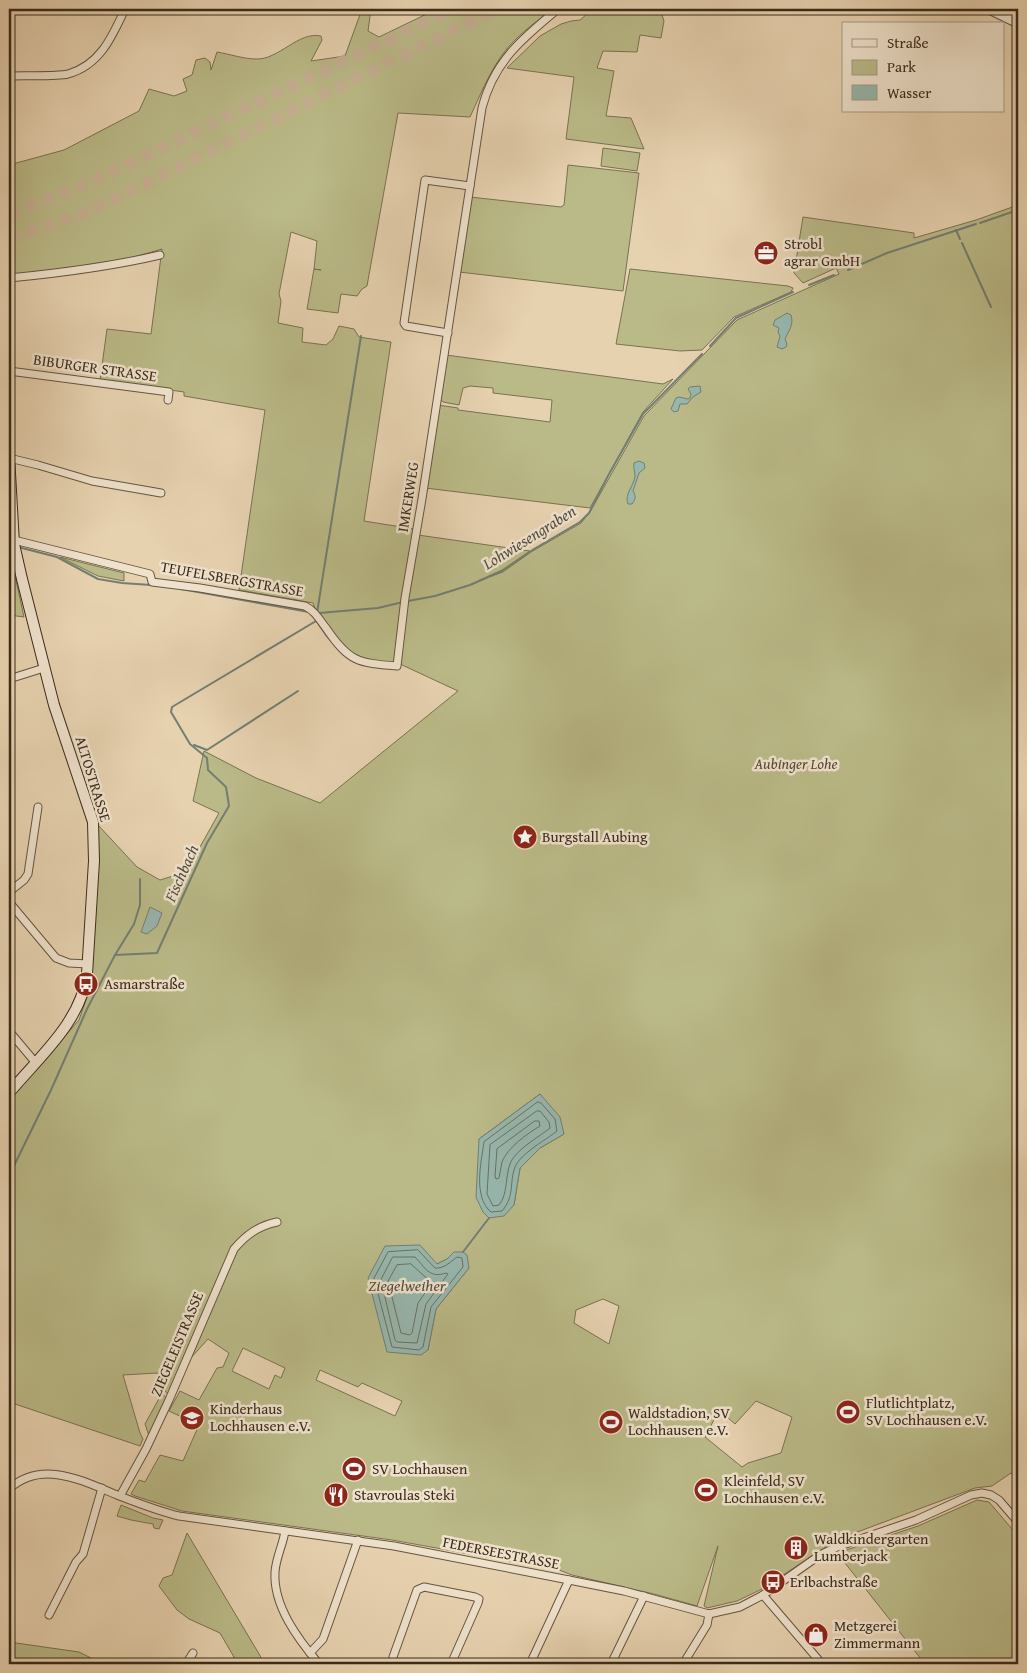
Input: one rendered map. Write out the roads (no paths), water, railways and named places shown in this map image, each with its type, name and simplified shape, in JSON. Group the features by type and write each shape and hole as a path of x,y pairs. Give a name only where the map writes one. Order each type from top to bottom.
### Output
{"main road":[{"name":"ALTOSTRASSE","path":"9,457 15,544 54,705 93,822 94,861 88,964 84,990 74,1015 9,1093"}],"street":[{"path":"9,76 67,74 83,67 104,50 125,9"},
{"name":"IMKERWEG","path":"397,666 404,600 448,333 482,108 492,79 509,53 522,39 558,9"},
{"path":"989,9 1018,23"},
{"path":"448,333 406,326 404,323 413,256 425,180 470,186"},
{"path":"9,278 79,271 160,255"},
{"name":"BIBURGER STRASSE","path":"9,371 169,392 168,400"},
{"path":"9,457 92,481 161,493"},
{"name":"TEUFELSBERGSTRASSE","path":"15,544 150,574 152,582 279,600 305,606 313,610 338,646 352,658 373,664 397,666"},
{"path":"9,695 10,679 44,668"},
{"path":"9,892 24,880 28,874 38,807"},
{"path":"9,902 56,958 69,963 88,964"},
{"path":"9,1031 35,1062"},
{"name":"ZIEGELEISTRASSE","path":"120,1496 146,1449 169,1400 234,1249 252,1231 264,1225 277,1222"},
{"name":"FEDERSEESTRASSE","path":"9,1489 25,1478 54,1474 73,1477 157,1510 179,1516 358,1540 569,1580 644,1596 709,1614 740,1607 763,1595 820,1555 837,1547 916,1520 971,1495 982,1493 991,1495 999,1500 1018,1522"},
{"path":"49,1615 76,1562 83,1554 102,1488"},
{"path":"285,1531 277,1556 276,1589 283,1610 292,1626 319,1664"},
{"path":"310,1653 323,1639 358,1540"},
{"path":"530,1664 569,1580"},
{"path":"392,1664 393,1656 417,1590 424,1587 475,1596 478,1599 478,1603 451,1664"},
{"path":"763,1595 822,1664"},
{"path":"610,1664 644,1596"},
{"path":"683,1664 707,1625 709,1614"},
{"path":"186,1664 193,1653"}],"water":[{"path":"787,313 791,315 792,322 785,339 786,347 782,349 777,347 780,336 779,328 773,325 775,320"},
{"path":"700,386 701,392 687,404 680,404 678,411 674,412 671,409 676,398 690,398 691,394 688,389"},
{"path":"639,461 644,463 645,468 639,473 633,491 634,501 632,504 628,504 628,493 635,476 634,463"},
{"path":"150,907 162,913 157,926 147,934 141,932"},
{"path":"540,1094 560,1117 564,1134 540,1148 520,1168 514,1205 504,1216 489,1218 483,1212 476,1197 479,1139"},
{"name":"Ziegelweiher","path":"420,1245 437,1264 447,1259 454,1252 463,1252 467,1255 469,1268 436,1309 428,1350 421,1355 387,1352 368,1278 385,1246"}],"waterway":[{"path":"980,223 1018,210"},
{"path":"848,270 887,253 976,224"},
{"path":"956,230 960,239"},
{"path":"962,243 991,307"},
{"path":"809,285 834,275"},
{"path":"710,346 736,318 793,292"},
{"path":"317,613 361,336"},
{"name":"Lohwiesengraben","path":"408,601 435,596 470,585 502,571 534,549 580,522 589,513 643,414 702,354"},
{"path":"18,547 57,557 98,579 151,585"},
{"path":"181,589 309,612"},
{"name":"Lohwiesengraben","path":"319,613 378,608 403,602"},
{"path":"316,620 326,635 344,655"},
{"name":"Fischbach","path":"9,1176 51,1090 87,1009 115,955 157,953 207,843 229,806 226,787 208,770 207,758 190,744 171,712 172,707 316,621"},
{"path":"194,745 207,750 298,691"},
{"path":"115,955 134,924 140,905 140,879"},
{"path":"463,1252 489,1218"}],"tunnel":[{"path":"9,214 80,187 453,9"},
{"path":"9,239 90,211 495,9"}],"place":[{"name":"Strobl agrar GmbH","path":"766,253"},
{"name":"Burgstall Aubing","path":"525,837"},
{"name":"Asmarstraße","path":"86,984"},
{"name":"Flutlichtplatz, SV Lochhausen e.V.","path":"848,1412"},
{"name":"Kinderhaus Lochhausen e.V.","path":"192,1418"},
{"name":"Waldstadion, SV Lochhausen e.V.","path":"611,1422"},
{"name":"SV Lochhausen","path":"354,1469"},
{"name":"Kleinfeld, SV Lochhausen e.V.","path":"706,1490"},
{"name":"Stavroulas Steki","path":"336,1495"},
{"name":"Waldkindergarten Lumberjack","path":"796,1548"},
{"name":"Erlbachstraße","path":"773,1582"},
{"name":"Metzgerei Zimmermann","path":"816,1635"}],"park label":[{"name":"Aubinger Lohe","path":"796,764"}]}
